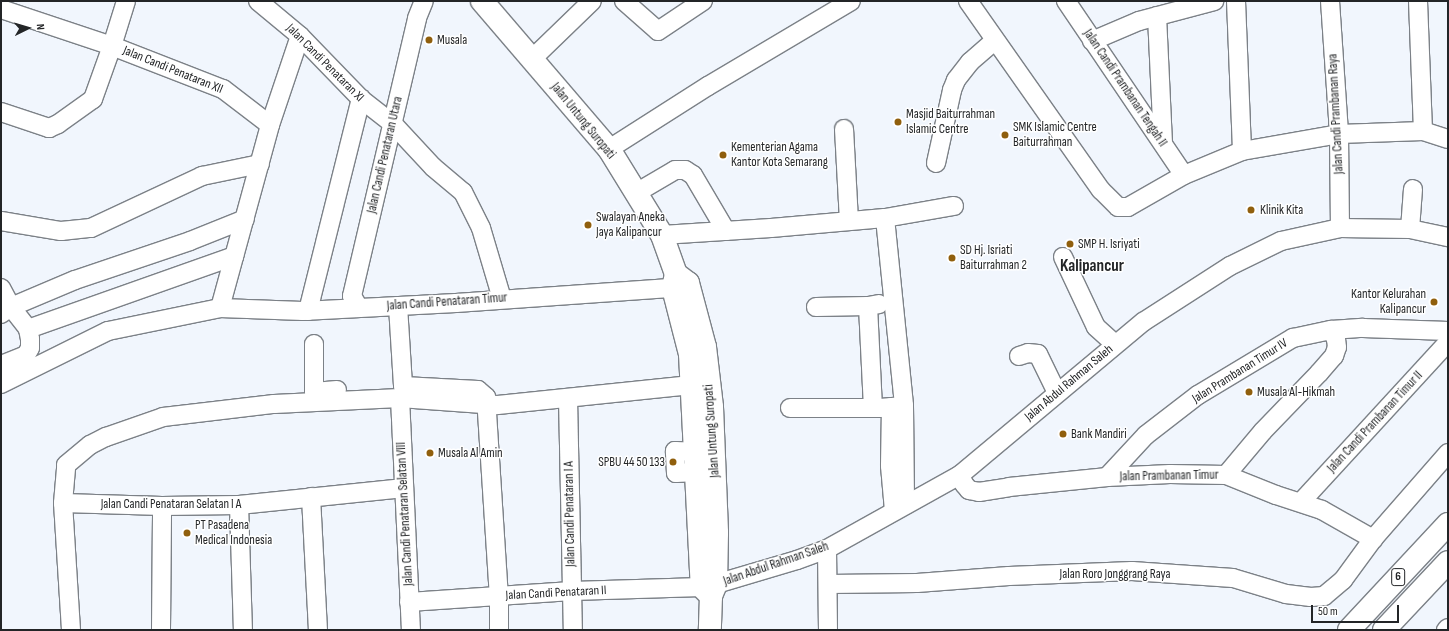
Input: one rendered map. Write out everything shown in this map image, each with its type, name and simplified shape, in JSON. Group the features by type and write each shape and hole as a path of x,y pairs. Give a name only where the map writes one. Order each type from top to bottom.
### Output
{"main road":[{"name":"Jalan Untung Suropati","path":"482,1 608,149 662,235 675,281 690,354 692,385 702,459 717,533 710,589 710,630"},
{"name":"Jalan Untung Suropati","path":"675,281 688,283 705,347 712,407 702,459"},
{"name":"6","path":"1349,630 1448,524"},
{"name":"6","path":"1384,630 1448,562"}],"street":[{"name":"Jalan Candi Penataran XII","path":"112,46 126,1"},
{"name":"Jalan Candi Penataran XI","path":"258,1 300,36 361,99 393,124 433,167 463,192 481,228 502,299"},
{"name":"Jalan Candi Penataran Utara","path":"359,308 352,296 417,18 424,1"},
{"path":"532,59 592,1"},
{"path":"624,1 658,31 703,1"},
{"path":"608,149 708,86 851,1"},
{"path":"968,1 1101,190 1118,207 1128,207 1184,175 1242,151 1339,134 1423,131 1448,138"},
{"name":"Jalan Candi Prambanan Tengah II","path":"1066,1 1184,175"},
{"path":"1092,41 1139,21 1214,1"},
{"path":"1236,1 1242,151"},
{"name":"Jalan Candi Prambanan Raya","path":"1330,1 1339,134 1340,228"},
{"path":"1418,1 1423,131"},
{"name":"Jalan Candi Penataran XII","path":"1,9 112,46 224,89 270,125"},
{"path":"1157,16 1162,143"},
{"path":"220,308 270,125 300,36"},
{"path":"936,163 952,90 956,80 970,62 995,40"},
{"path":"1,112 49,128 58,124 93,99 112,46"},
{"path":"308,311 361,99"},
{"path":"844,128 849,220"},
{"path":"1,221 61,231 91,228 202,176 260,164"},
{"path":"636,193 675,170 685,170 694,175 726,231"},
{"path":"1410,229 1413,189"},
{"path":"662,235 885,218 954,206"},
{"path":"885,218 894,301 889,407"},
{"path":"6,311 75,280 190,241 245,219"},
{"name":"Jalan Abdul Rahman Saleh","path":"710,589 827,548 960,475 1143,322 1230,266 1281,241 1340,228 1410,229 1448,237"},
{"path":"28,329 234,256"},
{"path":"1063,257 1096,327 1115,344"},
{"name":"Jalan Candi Penataran Timur","path":"1,384 108,331 220,308 308,311 398,306 502,299 675,281"},
{"path":"1,288 6,311 28,329 30,348 26,355 1,365"},
{"path":"816,307 868,306 894,301"},
{"name":"Jalan Candi Penataran Selatan VIII","path":"398,306 404,488 411,630"},
{"path":"868,306 889,407 900,508"},
{"name":"Jalan Prambanan Timur IV","path":"1107,477 1146,435 1198,395 1293,338 1331,330 1363,328 1448,331"},
{"path":"1226,475 1263,431 1315,378 1334,356 1337,347 1336,339 1331,330"},
{"name":"Jalan Candi Prambanan Timur II","path":"1301,502 1448,342"},
{"path":"314,344 314,392"},
{"path":"1019,356 1028,353 1038,354 1057,393"},
{"path":"218,400 314,392 402,392 488,404 568,398 692,385"},
{"path":"71,630 63,503 66,465 79,453 106,437 163,417 274,404 402,392"},
{"name":"Jalan Candi Penataran I A","path":"568,398 573,630"},
{"path":"488,404 499,596 499,630"},
{"path":"790,408 889,407"},
{"name":"Jalan Roro Jonggrang Raya","path":"828,584 917,583 1009,576 1132,571 1233,578 1286,594 1311,597 1324,596 1343,580 1373,539 1448,453"},
{"name":"Jalan Prambanan Timur","path":"960,475 964,484 969,490 979,492 1009,487 1107,477 1170,474 1226,475 1276,495 1322,510 1373,539"},
{"name":"Jalan Candi Penataran Selatan I A","path":"63,503 162,506 239,505 404,488"},
{"path":"311,497 318,630"},
{"path":"239,505 243,630"},
{"path":"161,630 162,506"},
{"path":"827,548 828,630"},
{"name":"Jalan Candi Penataran II","path":"410,602 572,591 710,589"}],"place":[{"name":"Musala","path":"429,40"},
{"name":"Masjid Baiturrahman Islamic Centre","path":"898,122"},
{"name":"SMK Islamic Centre Baiturrahman","path":"1005,135"},
{"name":"Kementerian Agama Kantor Kota Semarang","path":"723,155"},
{"name":"Klinik Kita","path":"1251,210"},
{"name":"Swalayan Aneka Jaya Kalipancur","path":"588,225"},
{"name":"SMP H. Isriyati","path":"1070,244"},
{"name":"SD Hj. Isriati Baiturrahman 2","path":"952,258"},
{"name":"Kantor Kelurahan Kalipancur","path":"1434,302"},
{"name":"Musala Al-Hikmah","path":"1249,392"},
{"name":"Bank Mandiri","path":"1063,434"},
{"name":"Musala Al Amin","path":"430,453"},
{"name":"SPBU 44 50 133","path":"673,462"},
{"name":"PT Pasadena Medical Indonesia","path":"187,533"}],"district":[{"name":"Kalipancur","path":"1092,267"}]}
